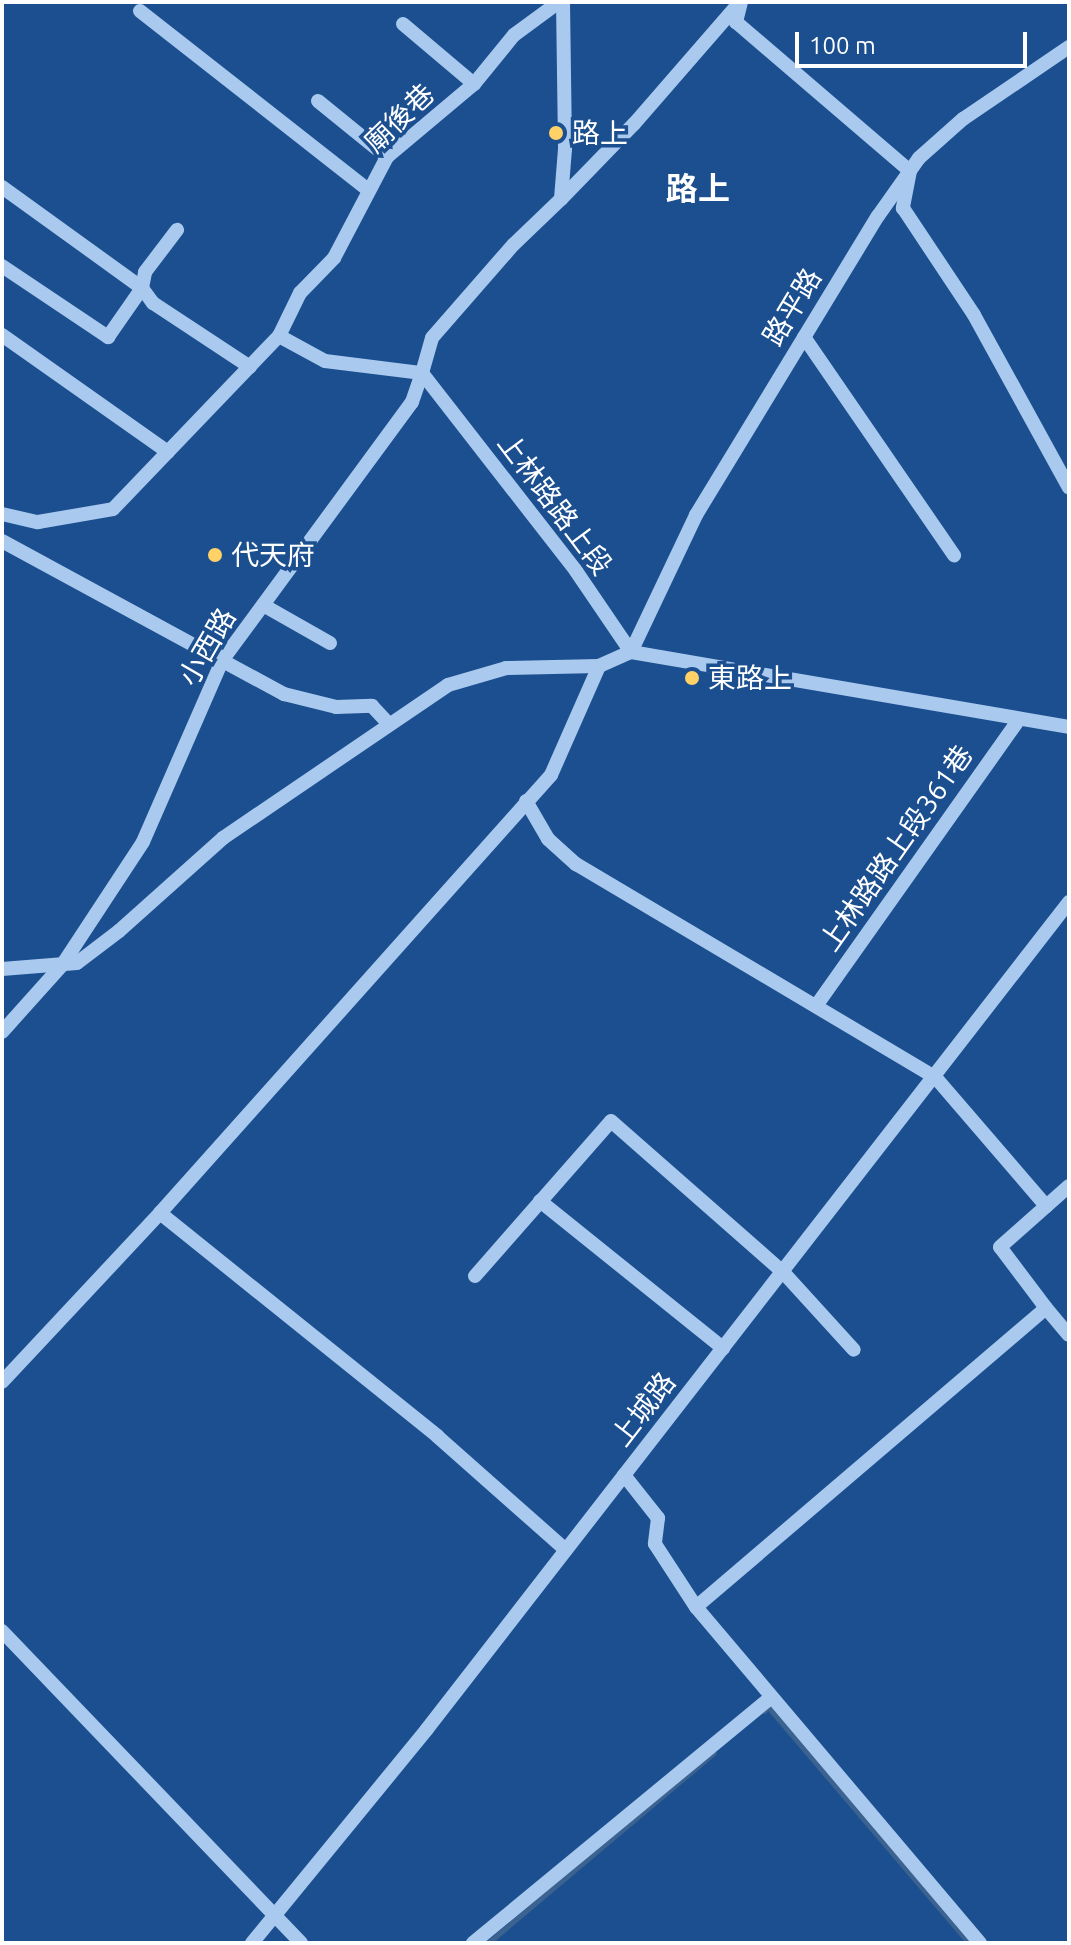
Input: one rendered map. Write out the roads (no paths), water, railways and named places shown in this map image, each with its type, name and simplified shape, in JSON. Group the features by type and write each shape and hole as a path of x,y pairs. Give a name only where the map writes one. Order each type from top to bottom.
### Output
{"street":[{"name":"廟後巷","path":"2,514 38,522 113,509 279,336 300,293 334,258 387,157 474,84 514,35 561,2"},
{"path":"561,2 565,149 561,199"},
{"path":"279,336 325,361 422,373 432,338 513,245 634,124 740,2"},
{"path":"740,2 736,22 910,171 903,208 974,315 1069,488"},
{"path":"140,11 368,190"},
{"path":"403,24 474,84"},
{"name":"路平路","path":"631,652 696,515 751,430 878,216 910,171 963,119 1069,47"},
{"path":"318,101 387,157"},
{"path":"2,187 142,288 153,303 250,367"},
{"path":"2,266 108,337 142,288 145,272 177,230"},
{"path":"2,335 168,452"},
{"path":"804,337 954,555"},
{"name":"小西路","path":"63,964 143,842 222,661 412,402 422,373"},
{"name":"上林路路上段","path":"422,373 576,571 631,652"},
{"path":"2,541 284,694 336,707 372,706 388,723"},
{"path":"263,605 330,643"},
{"path":"2,969 77,963 223,838 388,723 448,685 506,668 599,666 631,652 1069,727"},
{"path":"2,1382 160,1213 551,775 599,666"},
{"name":"上林路路上段361巷","path":"816,1006 1019,719"},
{"path":"526,801 548,839 576,864 936,1078 1046,1206"},
{"name":"上城路","path":"252,1943 427,1729 936,1078 1069,902"},
{"path":"2,1032 63,964"},
{"path":"475,1276 611,1121 783,1272 854,1350"},
{"path":"1069,1186 1000,1247 1069,1335"},
{"path":"540,1201 723,1348"},
{"path":"160,1213 437,1436 566,1550"},
{"path":"696,1607 1046,1308"},
{"path":"624,1475 658,1518 655,1544 696,1607 980,1943"},
{"path":"2,1631 301,1943"},
{"path":"473,1943 771,1697"}],"waterway":[{"path":"764,1711 768,1707 969,1943"},
{"path":"488,1943 714,1753"}],"place":[{"name":"路上","path":"556,133"},
{"name":"代天府","path":"215,555"},
{"name":"東路上","path":"692,678"}],"district":[{"name":"路上","path":"698,188"}]}
